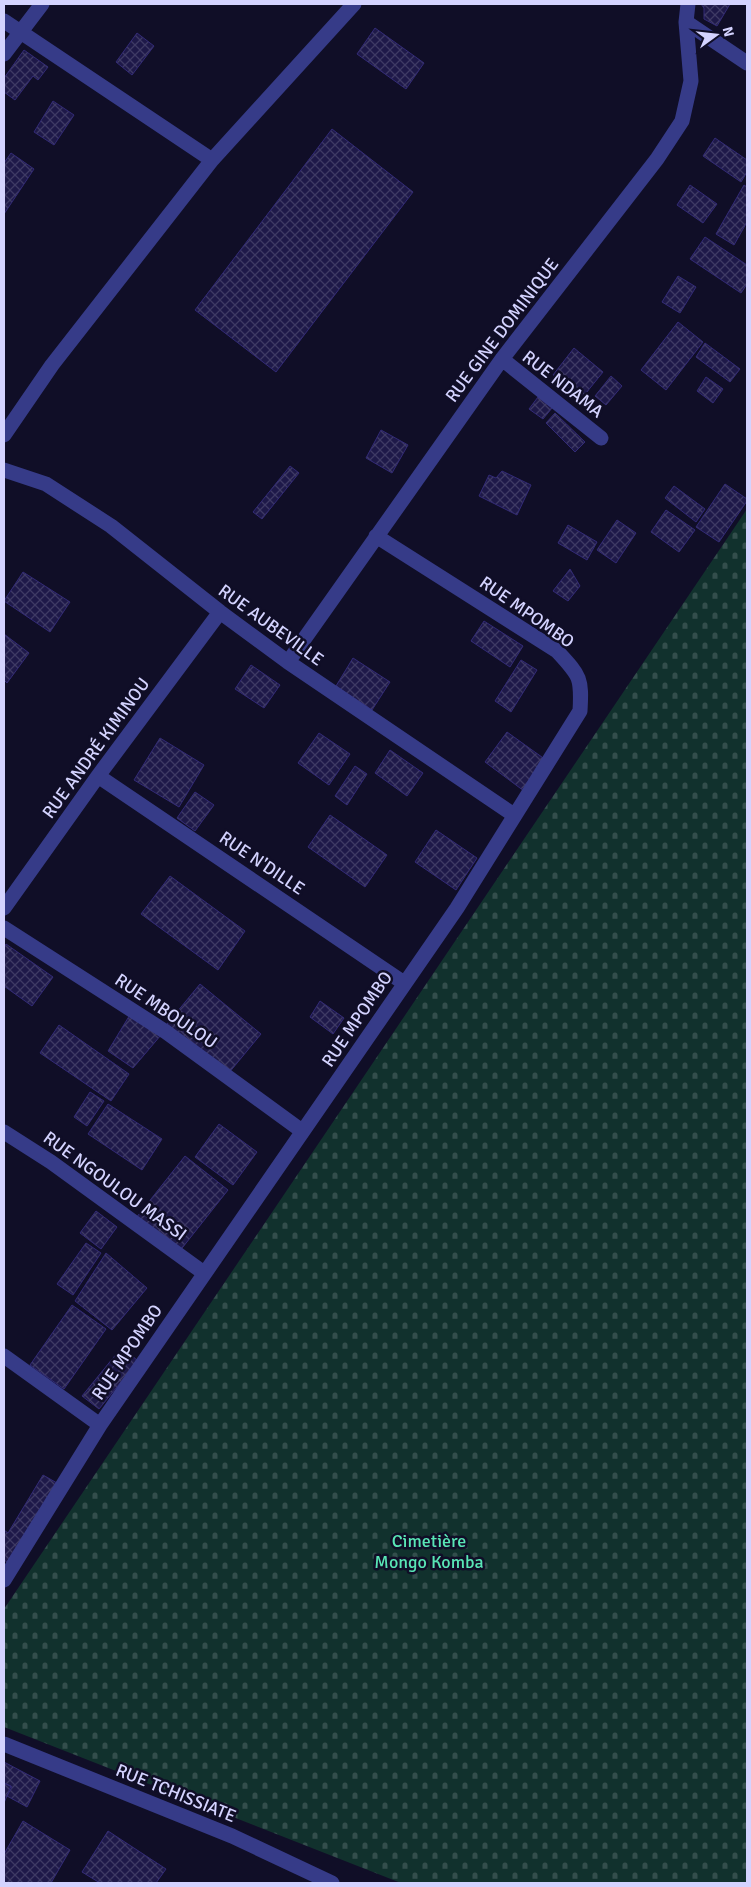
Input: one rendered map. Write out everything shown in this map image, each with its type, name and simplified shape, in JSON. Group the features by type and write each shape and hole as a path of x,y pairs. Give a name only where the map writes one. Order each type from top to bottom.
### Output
{"street":[{"path":"4,54 42,4"},
{"path":"4,435 52,365 212,160 354,4"},
{"name":"RUE GINE DOMINIQUE","path":"288,662 502,359 656,159 682,121 690,81 686,22 688,4"},
{"path":"4,22 212,160"},
{"path":"686,22 747,64"},
{"name":"RUE NDAMA","path":"502,359 601,438"},
{"name":"RUE AUBEVILLE","path":"4,470 46,484 111,526 220,612 288,662 514,815"},
{"name":"RUE MPOMBO","path":"5,1576 100,1425 457,908 580,711 581,686 578,674 558,651 376,536"},
{"name":"RUE ANDRÉ KIMINOU","path":"4,908 98,776 220,612"},
{"name":"RUE N'DILLE","path":"98,776 404,983"},
{"name":"RUE MBOULOU","path":"4,928 166,1032 302,1131"},
{"name":"RUE NGOULOU MASSI","path":"4,1132 51,1162 204,1273"},
{"path":"4,1356 100,1425"},
{"name":"RUE TCHISSIATE","path":"4,1744 232,1836 332,1883"}],"green space":[{"name":"Cimetière Mongo Komba","path":"747,509 747,1883 401,1883 4,1727 4,1609"}],"building":[{"path":"701,4 730,4 717,26 704,19 704,8"},
{"path":"375,28 424,63 406,89 357,54"},
{"path":"137,33 154,46 132,75 116,62"},
{"path":"24,50 48,67 38,80 33,76 15,100 4,92 4,78"},
{"path":"53,101 74,115 54,145 34,132"},
{"path":"332,129 413,192 276,372 195,310"},
{"path":"715,138 747,160 747,172 741,182 703,156"},
{"path":"11,153 34,169 4,214 4,163"},
{"path":"690,185 717,204 703,223 677,205"},
{"path":"744,185 747,187 747,222 734,245 716,234"},
{"path":"705,237 747,265 747,284 741,293 690,259"},
{"path":"678,276 696,287 680,313 662,302"},
{"path":"678,322 703,342 666,390 641,370"},
{"path":"705,343 740,369 730,382 696,357"},
{"path":"574,348 603,372 582,398 553,375"},
{"path":"611,376 622,386 606,405 595,396"},
{"path":"706,377 723,389 713,403 697,391"},
{"path":"538,397 552,408 543,419 529,409"},
{"path":"555,413 585,442 575,452 546,423"},
{"path":"381,430 408,445 392,473 366,458"},
{"path":"290,466 299,473 262,519 253,512"},
{"path":"502,471 531,485 517,515 479,496 489,475 496,478"},
{"path":"725,484 747,499 747,501 719,542 696,527"},
{"path":"674,486 705,509 696,522 665,498"},
{"path":"666,510 695,530 679,552 651,532"},
{"path":"617,520 636,533 616,563 597,550"},
{"path":"568,525 597,542 587,560 558,543"},
{"path":"570,569 580,586 568,601 553,591"},
{"path":"23,572 70,602 50,632 4,601"},
{"path":"484,621 523,646 510,667 471,641"},
{"path":"4,634 29,653 7,683 4,680"},
{"path":"353,658 390,682 372,710 336,686"},
{"path":"521,660 537,670 511,712 495,701"},
{"path":"251,665 280,685 264,708 235,689"},
{"path":"507,732 546,760 524,791 485,762"},
{"path":"319,733 350,754 329,785 298,763"},
{"path":"160,738 204,765 179,807 134,780"},
{"path":"390,750 423,773 407,796 375,773"},
{"path":"355,766 367,774 347,805 335,796"},
{"path":"195,792 214,805 195,831 177,818"},
{"path":"330,815 387,855 365,887 308,847"},
{"path":"436,830 477,858 456,890 415,862"},
{"path":"170,876 245,931 218,970 141,914"},
{"path":"6,944 53,977 32,1006 4,986 4,948"},
{"path":"200,984 261,1034 228,1074 167,1024"},
{"path":"320,1001 344,1018 333,1034 310,1017"},
{"path":"131,1013 161,1035 133,1068 108,1051"},
{"path":"59,1025 129,1074 111,1101 40,1053"},
{"path":"90,1092 104,1101 87,1126 74,1117"},
{"path":"108,1104 162,1139 142,1170 88,1134"},
{"path":"219,1124 257,1152 233,1185 195,1157"},
{"path":"185,1156 228,1190 179,1252 136,1218"},
{"path":"96,1211 117,1227 101,1249 80,1233"},
{"path":"86,1243 101,1253 73,1295 57,1284"},
{"path":"106,1253 147,1288 112,1330 75,1301"},
{"path":"72,1305 106,1329 64,1389 30,1365"},
{"path":"122,1347 138,1361 99,1409 82,1396"},
{"path":"43,1475 57,1483 7,1562 4,1560 4,1530 8,1533"},
{"path":"4,1762 40,1781 27,1807 7,1796 12,1787 4,1783"},
{"path":"4,1783 11,1786 4,1803"},
{"path":"23,1821 70,1850 51,1883 4,1883 4,1854"},
{"path":"108,1831 166,1869 156,1883 100,1883 82,1872"}]}
